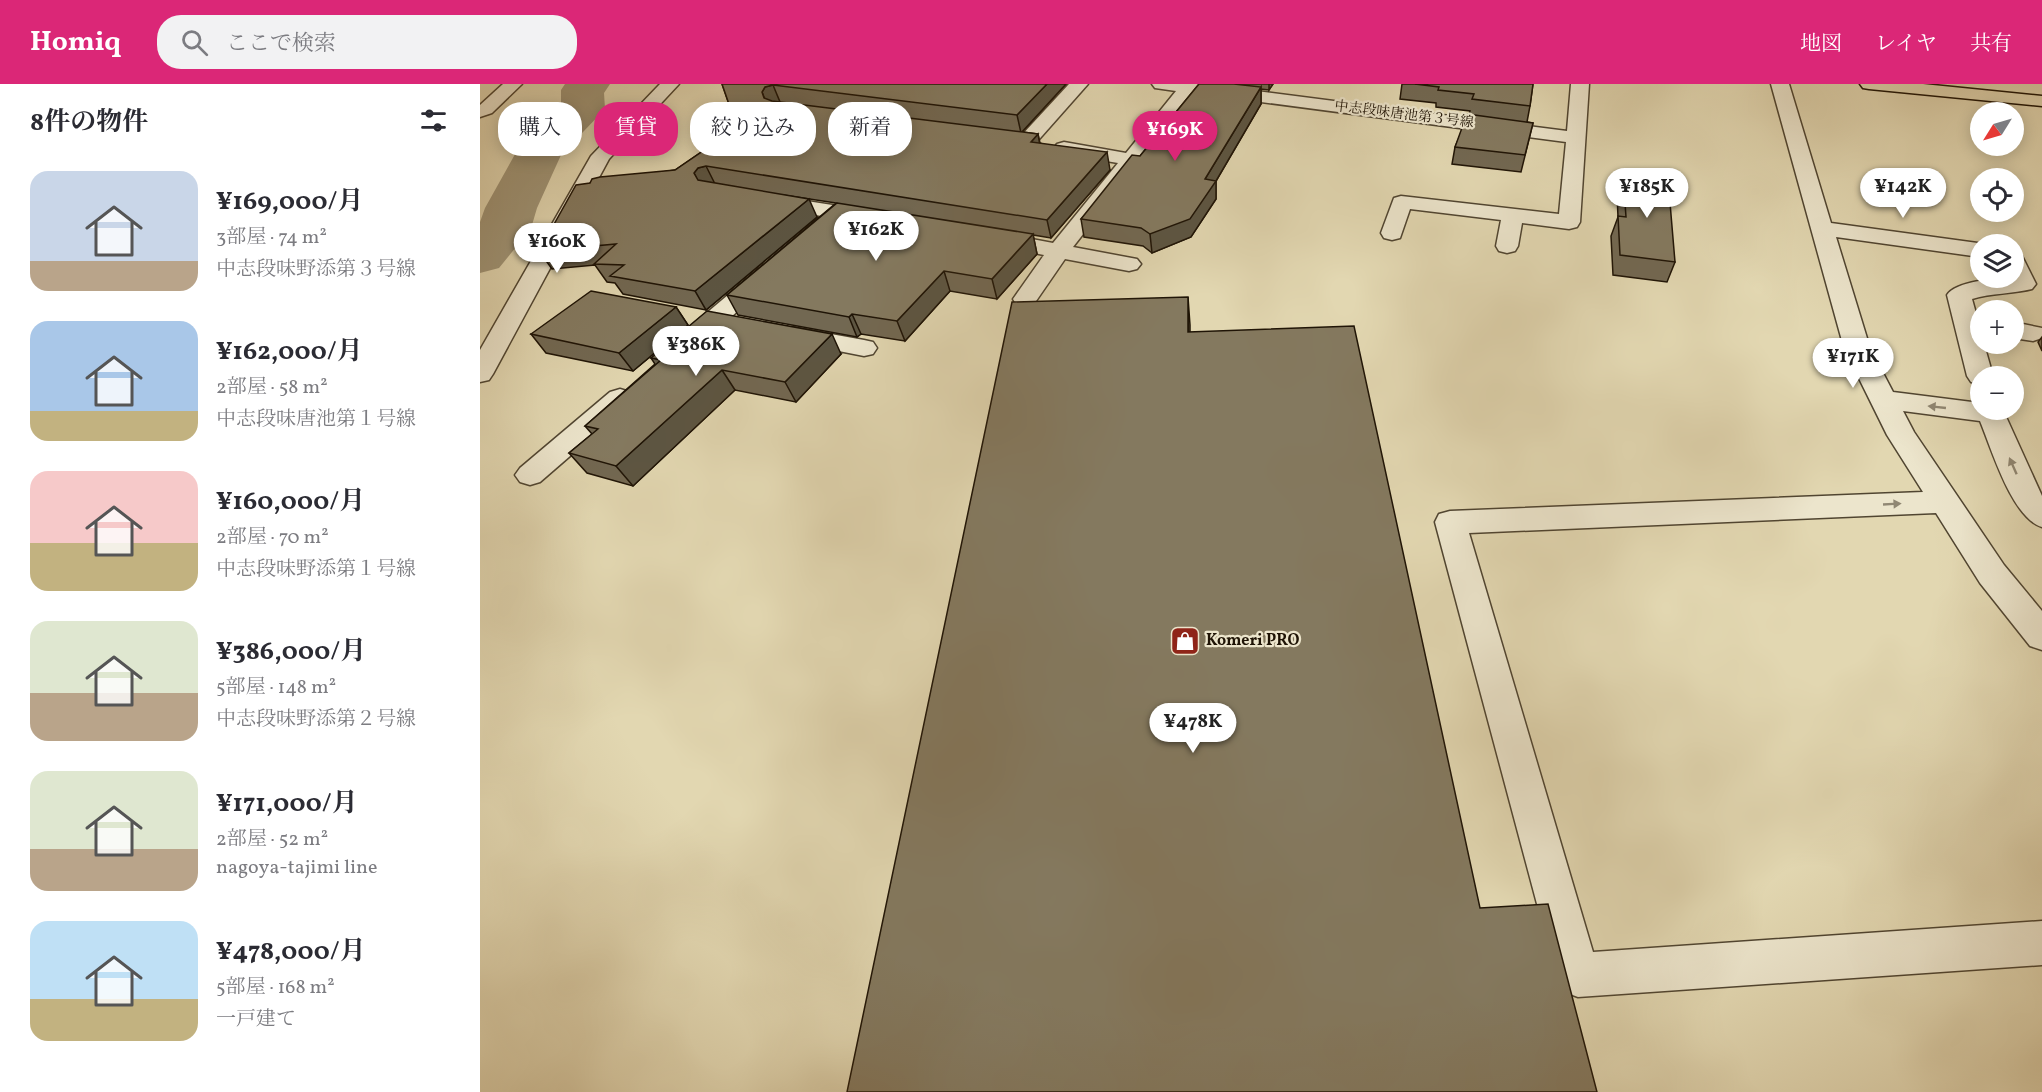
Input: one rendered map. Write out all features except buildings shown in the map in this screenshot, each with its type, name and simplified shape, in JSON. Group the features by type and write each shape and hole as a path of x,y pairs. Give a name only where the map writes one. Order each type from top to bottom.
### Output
{"main road":[{"path":"1869,84 2042,101"},
{"path":"2022,84 2042,86"}],"street":[{"path":"480,111 486,109 513,84"},
{"path":"480,374 601,156 670,84"},
{"path":"1027,141 1079,84"},
{"name":"中志段味唐池第３号線","path":"1161,84 1576,138"},
{"path":"1392,232 1401,202 1569,222 1580,84"},
{"path":"1780,84 1857,348 1901,435 1992,574 2042,636"},
{"path":"1026,299 1060,249 1190,86"},
{"path":"1004,138 1133,160"},
{"path":"748,198 897,222"},
{"path":"811,236 839,213"},
{"path":"1507,246 1513,215"},
{"path":"1821,228 1970,249"},
{"path":"967,234 1060,249 1129,264"},
{"path":"666,360 784,259"},
{"path":"1970,318 1959,295 1983,288"},
{"path":"679,315 864,348"},
{"path":"530,475 639,383"},
{"path":"1883,400 1970,409"},
{"path":"1994,420 2030,503 2042,516"},
{"path":"1945,502 1450,522 1578,975 2042,943"}],"waterway":[{"path":"480,256 506,225 511,208 540,150 583,109 582,90 589,84"}],"place":[{"name":"Komeri PRO","path":"1185,641"}]}
